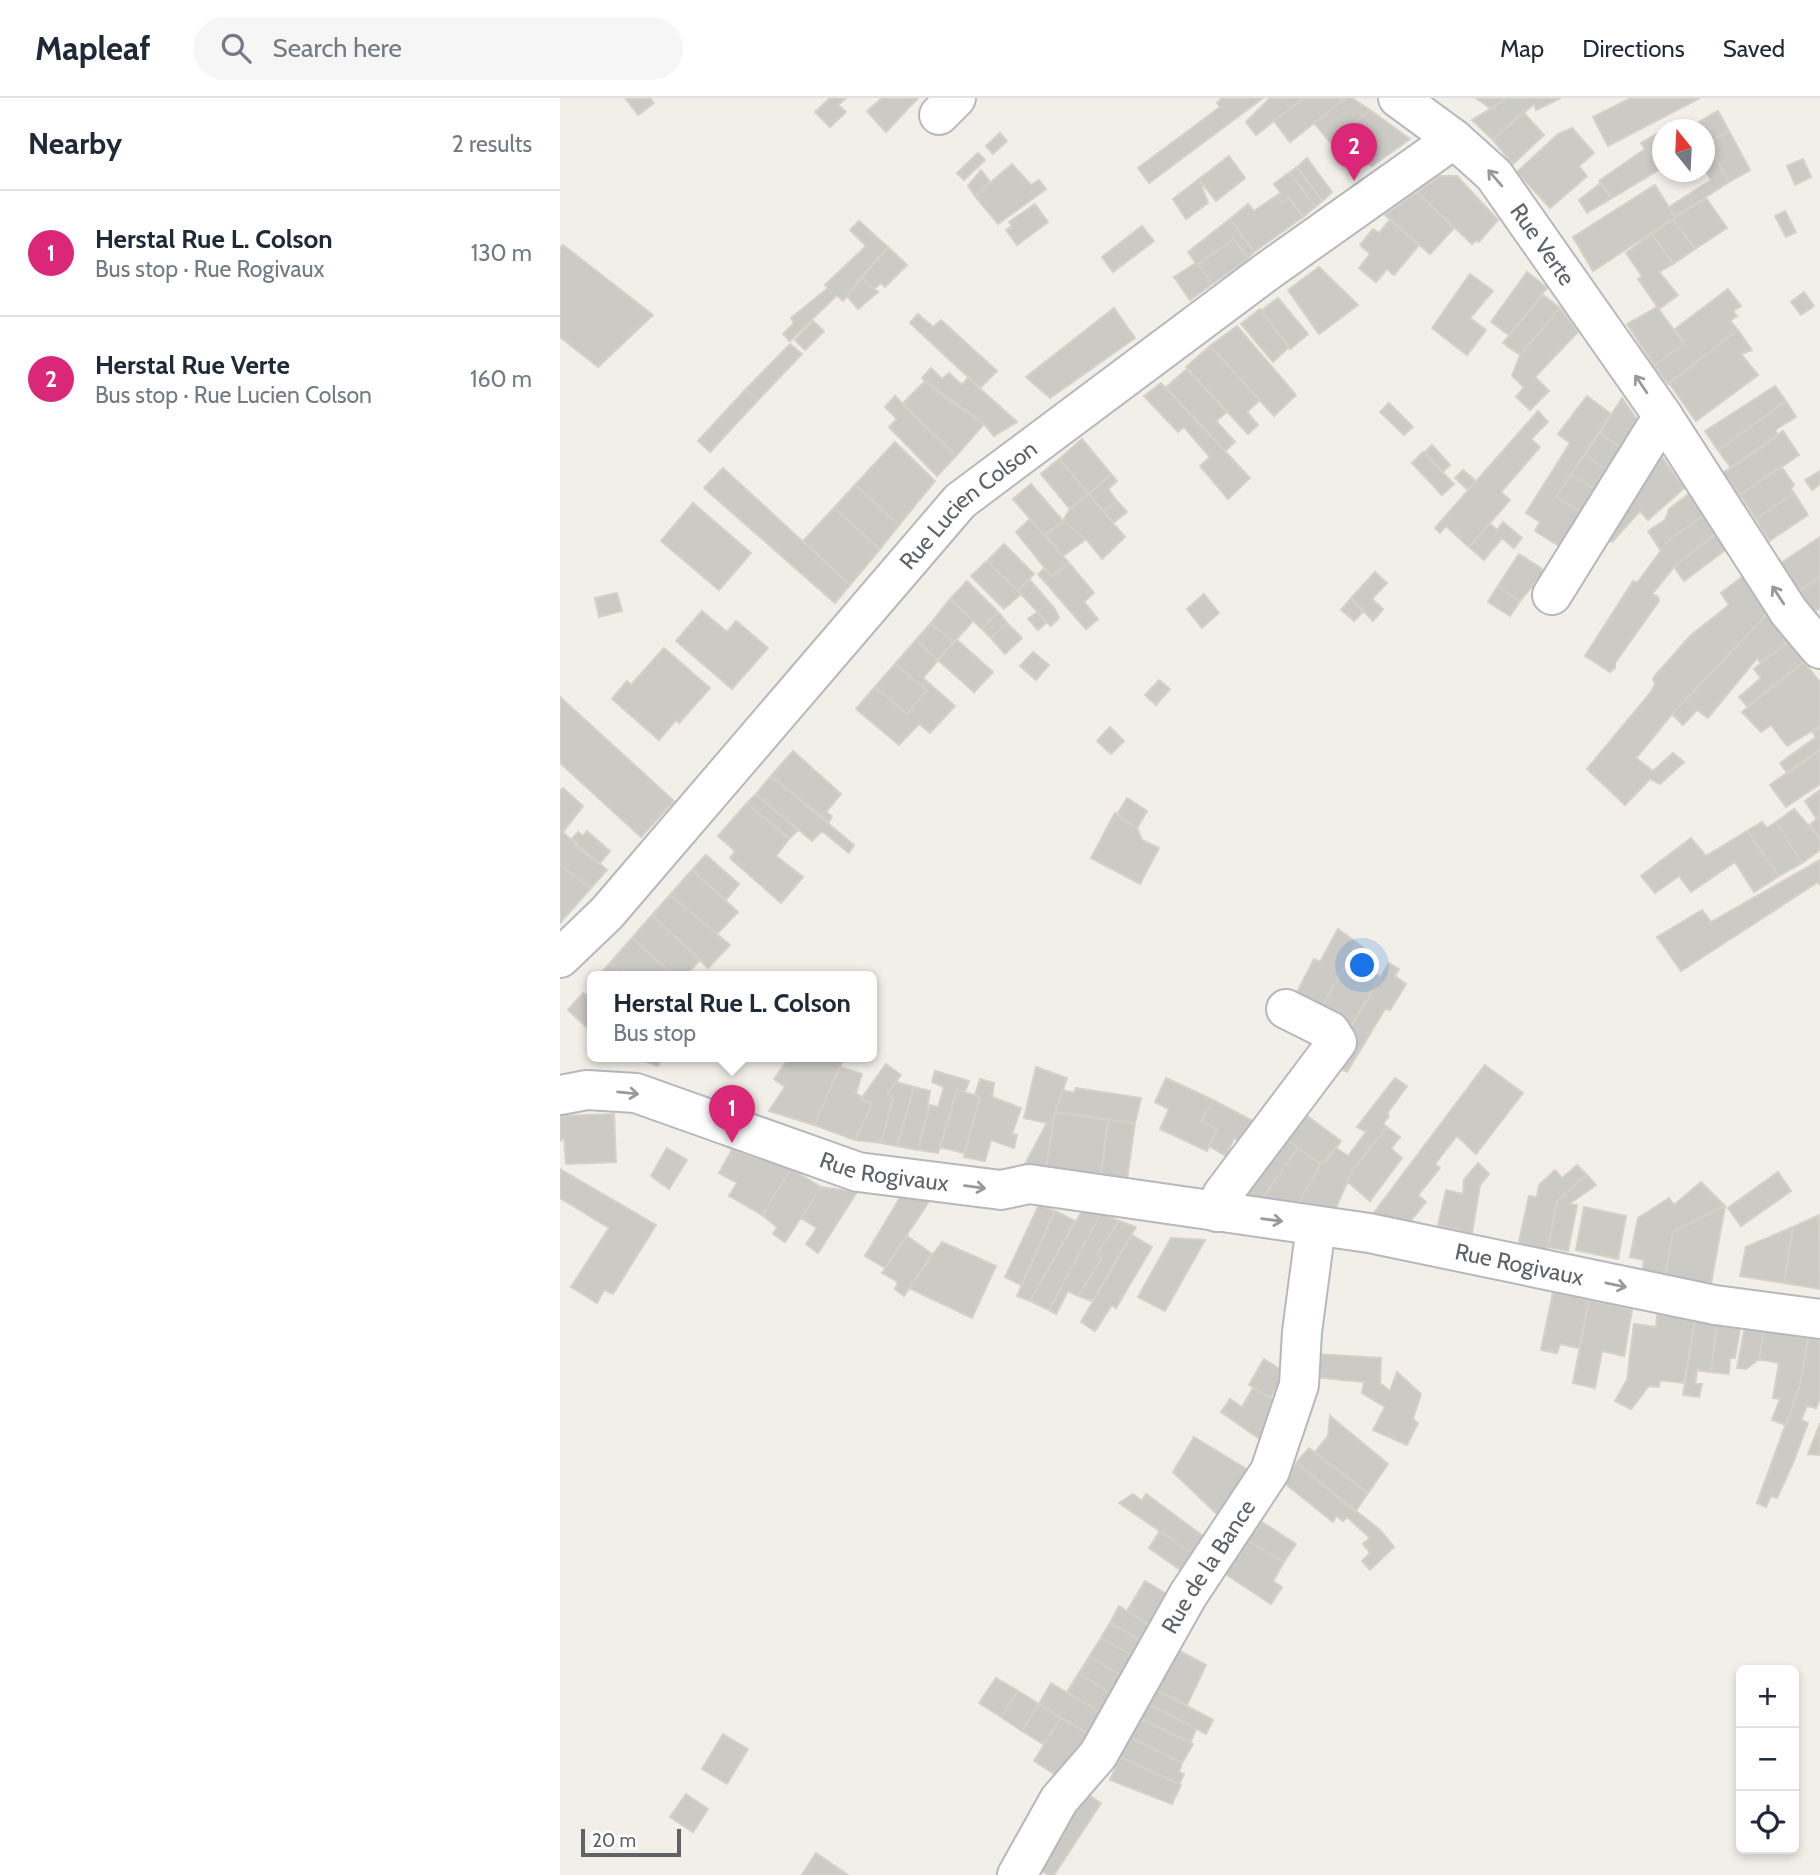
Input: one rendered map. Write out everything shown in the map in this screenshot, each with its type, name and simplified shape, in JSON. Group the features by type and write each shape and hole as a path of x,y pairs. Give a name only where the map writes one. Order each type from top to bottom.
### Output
{"street":[{"name":"Rue Verte","path":"1398,98 1454,139 1494,175 1662,416 1789,612 1820,649"},
{"name":"Rue Lucien Colson","path":"560,958 607,913 960,501 1269,270 1454,139"},
{"path":"1552,595 1662,416"},
{"path":"1217,1212 1222,1195 1336,1042 1330,1031 1286,1009"},
{"name":"Rue Rogivaux","path":"560,1095 587,1090 636,1093 859,1172 1001,1190 1029,1184 1369,1233 1715,1305 1820,1320"},
{"name":"Rue de la Bance","path":"1017,1875 1059,1800 1098,1755 1188,1595 1270,1471 1299,1385 1302,1332 1316,1226"}],"building":[{"path":"650,98 654,103 638,115 626,99"},
{"path":"830,98 846,98 838,105 846,112 830,127 815,112"},
{"path":"882,98 918,98 886,132 867,111"},
{"path":"1222,98 1263,98 1149,183 1138,168 1220,107 1217,103"},
{"path":"1270,98 1304,98 1256,135 1246,122"},
{"path":"1304,98 1346,98 1290,142 1274,121"},
{"path":"1346,98 1352,98 1370,110 1330,142 1314,123"},
{"path":"1476,98 1508,98 1491,109"},
{"path":"1508,98 1561,98 1536,110 1534,104 1493,140 1472,120"},
{"path":"1631,98 1700,98 1660,119 1652,119 1652,123 1608,146 1593,117"},
{"path":"1370,110 1410,139 1372,166 1344,148 1338,152 1330,142"},
{"path":"1718,111 1729,131 1715,139 1715,119 1704,119"},
{"path":"1523,112 1544,135 1513,164 1493,140"},
{"path":"1572,128 1594,153 1579,166 1587,176 1550,208 1517,172 1558,134"},
{"path":"1729,131 1750,170 1729,182 1715,157 1715,139"},
{"path":"1000,133 1007,141 993,154 986,146"},
{"path":"1652,137 1652,174 1612,198 1599,181 1645,149 1641,143"},
{"path":"978,153 985,160 964,180 957,173"},
{"path":"1229,156 1245,178 1216,201 1199,179"},
{"path":"1715,157 1729,182 1675,217 1669,207 1708,182 1715,182"},
{"path":"1307,158 1332,192 1322,201 1297,167"},
{"path":"1803,159 1811,177 1795,185 1787,166"},
{"path":"1012,164 1031,185 1039,180 1046,189 998,224 975,196"},
{"path":"1297,167 1322,201 1315,207 1290,172"},
{"path":"981,170 990,182 975,196 968,186"},
{"path":"1290,172 1315,207 1303,217 1289,198 1282,203 1276,196 1281,193 1274,184"},
{"path":"1440,176 1457,176 1498,220 1479,242 1476,240 1472,244 1417,192"},
{"path":"1199,179 1208,203 1186,219 1173,199"},
{"path":"1601,183 1612,198 1587,213 1579,200"},
{"path":"1655,185 1675,217 1593,271 1573,237"},
{"path":"1417,192 1454,228 1430,254 1385,215"},
{"path":"1276,196 1282,203 1289,198 1303,217 1254,252 1230,219 1248,204 1254,211"},
{"path":"1706,198 1727,228 1695,249 1673,219"},
{"path":"1035,204 1048,222 1017,245 1006,230 1012,226 1009,222"},
{"path":"1785,211 1796,232 1786,237 1775,216"},
{"path":"1230,219 1254,252 1248,258 1234,239 1198,264 1212,284 1190,300 1174,277 1196,263 1188,252"},
{"path":"1673,219 1695,249 1673,264 1652,234"},
{"path":"1390,220 1419,245 1394,275 1387,269 1376,282 1359,268 1370,254 1360,245 1373,229 1379,233"},
{"path":"859,221 888,247 843,301 837,295 790,341 783,334 794,323 791,318 828,288 825,285 866,246 850,230"},
{"path":"1142,226 1154,241 1113,272 1102,257"},
{"path":"1652,234 1673,264 1659,272 1678,295 1659,309 1638,279 1642,276 1626,253"},
{"path":"1234,239 1248,259 1212,284 1198,264"},
{"path":"563,245 653,315 598,367 560,337 560,248"},
{"path":"888,247 907,265 885,287 881,283 874,289 861,277"},
{"path":"1319,267 1358,305 1319,334 1288,290"},
{"path":"1527,272 1547,288 1509,335 1491,322"},
{"path":"1470,274 1493,291 1470,318 1486,330 1467,355 1432,328"},
{"path":"861,277 878,292 858,309 847,296"},
{"path":"1728,289 1741,306 1733,311 1737,316 1730,321 1738,330 1668,384 1654,365 1684,344 1675,329"},
{"path":"1804,292 1814,306 1801,315 1791,302"},
{"path":"1543,295 1560,308 1520,355 1503,343"},
{"path":"1278,298 1308,334 1290,349 1261,311"},
{"path":"1657,307 1684,344 1654,365 1627,324"},
{"path":"1114,308 1135,338 1050,398 1026,377"},
{"path":"1560,308 1578,332 1535,377 1549,391 1530,410 1516,397 1524,387 1512,376 1520,355"},
{"path":"1260,309 1289,347 1273,362 1241,324"},
{"path":"918,314 933,327 941,320 997,371 980,388 910,323"},
{"path":"813,321 824,331 805,350 795,340"},
{"path":"1237,326 1296,395 1274,416 1210,346"},
{"path":"1738,330 1752,350 1741,354 1758,375 1696,421 1669,383"},
{"path":"790,344 802,354 758,400 746,389"},
{"path":"1210,346 1260,400 1247,412 1258,425 1248,434 1186,367"},
{"path":"931,368 942,379 949,373 962,385 968,378 1017,422 994,436 984,424 949,401 922,378"},
{"path":"1187,369 1227,412 1216,421 1235,442 1225,451 1166,387"},
{"path":"925,381 984,424 956,456 902,404"},
{"path":"1161,383 1250,478 1228,499 1200,466 1210,457 1184,427 1178,432 1144,396"},
{"path":"1775,386 1786,401 1718,450 1705,431"},
{"path":"746,389 758,400 710,452 698,441"},
{"path":"895,396 956,456 937,476 889,427 897,419 885,407"},
{"path":"1587,396 1611,414 1556,497 1591,518 1572,554 1535,531 1540,522 1526,513 1570,443 1558,434"},
{"path":"1622,398 1648,435 1633,457 1600,433"},
{"path":"1786,401 1796,417 1775,430 1778,435 1766,445 1731,468 1718,450"},
{"path":"1389,403 1413,427 1404,435 1380,412"},
{"path":"1538,411 1548,422 1531,439 1540,447 1501,492 1510,500 1469,547 1446,526 1440,533 1435,528"},
{"path":"1783,431 1799,455 1740,495 1723,473"},
{"path":"1600,433 1633,457 1614,474 1585,455"},
{"path":"1082,439 1111,474 1089,494 1059,459"},
{"path":"895,442 935,481 899,525 855,485"},
{"path":"1432,445 1450,465 1443,472 1425,452"},
{"path":"1655,447 1684,488 1648,520 1640,511 1612,542 1600,534"},
{"path":"1423,452 1454,484 1442,495 1412,463"},
{"path":"1585,455 1614,474 1601,493 1571,474"},
{"path":"1059,459 1089,494 1070,509 1041,474"},
{"path":"1781,466 1794,485 1791,489 1794,493 1756,519 1740,495"},
{"path":"723,468 850,585 835,603 704,488"},
{"path":"1463,470 1476,481 1468,490 1455,478"},
{"path":"1820,471 1820,484 1812,490 1805,480"},
{"path":"1111,474 1117,481 1108,489 1117,501 1104,512 1089,494"},
{"path":"1571,474 1601,493 1587,516 1556,497"},
{"path":"1031,484 1063,521 1045,536 1013,499"},
{"path":"855,485 899,525 880,549 834,508"},
{"path":"1794,493 1808,515 1769,541 1756,519"},
{"path":"1089,494 1125,537 1102,559 1086,539 1063,521 1070,509"},
{"path":"1689,494 1705,515 1669,540 1661,551 1648,531 1665,520 1669,509"},
{"path":"1117,501 1127,512 1113,523 1104,512"},
{"path":"693,503 751,553 719,590 661,541"},
{"path":"834,508 880,549 850,585 803,541"},
{"path":"1705,515 1718,532 1674,567 1652,594 1658,597 1659,601 1615,663 1615,668 1610,672 1585,656 1633,581 1637,583 1669,540"},
{"path":"1030,519 1069,563 1052,577 1016,532"},
{"path":"1063,521 1086,539 1063,556 1046,534"},
{"path":"1503,522 1522,538 1514,548 1502,538 1484,560 1469,547 1490,524 1497,530"},
{"path":"1718,532 1728,548 1684,581 1674,567"},
{"path":"1820,537 1820,576 1799,591 1781,563"},
{"path":"1004,544 1034,574 1018,591 987,561"},
{"path":"1519,554 1545,571 1520,601 1498,586"},
{"path":"987,561 1021,594 1004,609 971,576"},
{"path":"1069,563 1094,593 1084,602 1098,619 1086,629 1038,574 1045,568 1052,577"},
{"path":"1375,572 1387,583 1372,599 1383,609 1373,621 1351,598"},
{"path":"1746,574 1771,610 1672,714 1636,758 1653,771 1673,753 1684,762 1660,784 1650,779 1625,805 1587,769 1651,692 1655,684 1653,678 1690,636 1729,605 1721,593"},
{"path":"1820,576 1820,608 1812,613 1799,591"},
{"path":"1029,579 1055,609 1059,618 1051,626 1018,591"},
{"path":"967,581 998,612 982,629 950,599"},
{"path":"1498,586 1520,601 1510,616 1488,602"},
{"path":"617,593 622,611 599,617 595,598"},
{"path":"1204,594 1219,613 1202,628 1187,609"},
{"path":"1351,598 1363,612 1354,621 1341,610"},
{"path":"950,599 973,621 954,642 931,623"},
{"path":"1771,610 1791,639 1761,663 1757,658 1708,718 1697,710 1683,725 1672,714"},
{"path":"702,611 727,632 736,621 768,648 732,689 676,641"},
{"path":"998,612 1007,623 991,638 982,629"},
{"path":"1037,612 1047,622 1038,630 1028,619"},
{"path":"931,623 954,642 938,660 916,640"},
{"path":"1007,623 1022,638 1005,654 991,638"},
{"path":"956,639 993,672 974,692 938,660"},
{"path":"1791,639 1807,657 1804,662 1747,706 1739,697 1761,678 1754,669"},
{"path":"916,640 938,660 923,678 955,706 930,733 919,724 899,745 856,709 875,687 907,714 927,690 895,664"},
{"path":"664,648 710,688 679,723 676,720 659,740 612,699 627,681 631,685"},
{"path":"1033,652 1049,665 1036,680 1020,666"},
{"path":"1804,662 1820,682 1820,726 1787,746 1771,725 1761,732 1742,712"},
{"path":"895,664 927,690 907,714 875,687"},
{"path":"1159,680 1170,689 1156,705 1145,695"},
{"path":"560,697 674,801 641,837 560,763"},
{"path":"1820,726 1820,749 1788,774 1780,763 1816,737 1813,733"},
{"path":"1110,727 1124,741 1111,754 1097,741"},
{"path":"1820,749 1820,784 1786,807 1770,785"},
{"path":"793,751 841,794 826,812 832,816 829,822 771,776"},
{"path":"771,776 854,845 849,853 822,831 812,841 756,794"},
{"path":"563,788 583,806 563,832 560,830 560,791"},
{"path":"1820,790 1820,816 1816,818 1805,801"},
{"path":"756,794 798,830 789,839 747,803"},
{"path":"1127,798 1147,811 1137,828 1117,815"},
{"path":"747,803 789,839 776,856 803,877 781,903 730,858 735,851 718,836"},
{"path":"1794,809 1820,839 1820,850 1802,863 1776,822"},
{"path":"1115,813 1137,828 1142,840 1159,848 1140,884 1091,858"},
{"path":"1820,816 1820,839 1810,825"},
{"path":"1762,822 1767,828 1776,822 1802,863 1779,876 1747,831"},
{"path":"560,830 607,870 591,888 560,865"},
{"path":"587,831 610,851 599,864 575,845 577,842 572,839 578,832 583,836"},
{"path":"1747,831 1779,876 1754,892 1735,862 1691,892 1679,876 1655,893 1641,876 1691,838 1706,856"},
{"path":"706,855 739,884 726,900 692,870"},
{"path":"1820,860 1820,885 1818,882 1681,971 1657,937 1702,910 1711,922"},
{"path":"560,865 591,888 560,923"},
{"path":"692,870 738,912 717,934 670,895"},
{"path":"670,895 730,945 708,968 652,915"},
{"path":"652,915 700,960 690,971 668,971 632,938"},
{"path":"1338,929 1357,943 1318,1014 1293,1000 1314,959 1320,962"},
{"path":"632,938 668,971 619,971 610,963"},
{"path":"1357,943 1370,953 1363,966 1380,977 1348,1031 1318,1014"},
{"path":"610,963 619,971 603,971"},
{"path":"1389,963 1399,969 1395,976 1406,984 1390,1010 1385,1009 1347,1072 1330,1063"},
{"path":"583,993 587,997 587,1027 568,1010"},
{"path":"786,1062 842,1062 814,1125 769,1111 785,1087 774,1079"},
{"path":"886,1064 901,1075 887,1094 893,1099 881,1143 855,1140 872,1104 861,1099"},
{"path":"1485,1065 1523,1093 1476,1154 1457,1136 1435,1164 1440,1168 1418,1195 1426,1202 1408,1224 1370,1218"},
{"path":"840,1067 862,1074 856,1093 872,1104 855,1140 814,1125"},
{"path":"1036,1067 1067,1078 1055,1112 1046,1167 1025,1164 1047,1123 1024,1118"},
{"path":"935,1071 969,1081 965,1092 957,1090 938,1153 918,1150 930,1105 938,1107 944,1087 932,1082"},
{"path":"1166,1078 1213,1100 1201,1121 1217,1130 1207,1151 1160,1129 1169,1109 1155,1102"},
{"path":"1395,1078 1407,1086 1387,1114 1389,1116 1383,1124 1387,1127 1353,1169 1335,1210 1298,1204 1322,1162 1336,1148 1348,1156 1366,1132 1357,1127"},
{"path":"980,1079 994,1083 992,1097 1021,1108 1012,1134 1017,1135 1014,1148 991,1140 985,1161 964,1157 980,1097 975,1095"},
{"path":"896,1082 914,1087 897,1146 881,1143 893,1099 887,1094"},
{"path":"914,1087 930,1091 929,1108 918,1150 897,1146"},
{"path":"1076,1088 1141,1098 1135,1123 1055,1112 1063,1090 1074,1093"},
{"path":"957,1090 980,1097 964,1153 940,1147"},
{"path":"1213,1100 1260,1125 1248,1147 1234,1138 1226,1156 1209,1146 1217,1130 1201,1121"},
{"path":"1295,1107 1341,1141 1325,1163 1321,1164 1277,1133"},
{"path":"1055,1112 1108,1120 1101,1175 1046,1167"},
{"path":"614,1114 616,1162 566,1164 564,1138 560,1141 560,1116"},
{"path":"1108,1120 1135,1123 1127,1179 1101,1175"},
{"path":"1387,1127 1400,1137 1391,1149 1402,1158 1370,1201 1348,1182 1353,1169"},
{"path":"1277,1133 1298,1148 1262,1199 1230,1195"},
{"path":"667,1148 687,1160 669,1189 651,1176"},
{"path":"1298,1148 1321,1164 1298,1204 1262,1199"},
{"path":"732,1150 791,1169 762,1215 729,1196 737,1183 719,1173"},
{"path":"1478,1163 1489,1174 1480,1185 1472,1233 1438,1225 1446,1190 1463,1194 1464,1180"},
{"path":"1577,1165 1587,1175 1557,1201 1547,1253 1518,1246 1529,1196 1537,1197 1539,1185 1555,1170 1562,1178"},
{"path":"560,1169 656,1225 613,1294 604,1290 597,1303 571,1287 609,1228 560,1198"},
{"path":"791,1169 821,1187 785,1242 773,1234 777,1227 762,1215"},
{"path":"1778,1172 1791,1191 1741,1226 1728,1208"},
{"path":"1587,1175 1596,1185 1569,1204 1577,1205 1568,1251 1548,1247 1557,1201"},
{"path":"1701,1182 1725,1206 1673,1232 1665,1277 1642,1273 1644,1260 1630,1257 1638,1218 1669,1198 1674,1205"},
{"path":"821,1187 857,1192 818,1253 806,1244 817,1228 801,1218"},
{"path":"901,1196 930,1200 885,1268 865,1256"},
{"path":"1039,1205 1055,1211 1021,1285 1005,1277"},
{"path":"1085,1206 1101,1213 1049,1310 1030,1301"},
{"path":"1725,1206 1711,1284 1665,1277 1673,1232"},
{"path":"1584,1207 1626,1216 1618,1259 1576,1250"},
{"path":"1055,1211 1075,1221 1030,1301 1017,1296"},
{"path":"1101,1213 1119,1221 1096,1255 1102,1258 1078,1296 1068,1291 1056,1314 1049,1310"},
{"path":"1819,1215 1820,1289 1784,1283 1793,1227"},
{"path":"1119,1221 1136,1227 1092,1301 1078,1296 1102,1258 1096,1255"},
{"path":"1793,1227 1784,1283 1740,1276 1746,1247"},
{"path":"1132,1235 1152,1247 1116,1308 1112,1305 1095,1331 1081,1322"},
{"path":"907,1236 932,1254 904,1296 895,1289 898,1282 882,1273"},
{"path":"1171,1238 1205,1240 1165,1311 1138,1297"},
{"path":"942,1242 996,1266 972,1318 909,1288"},
{"path":"1553,1292 1589,1300 1579,1348 1560,1344 1557,1353 1541,1350"},
{"path":"1589,1300 1632,1310 1624,1356 1602,1351 1595,1388 1573,1383"},
{"path":"1657,1315 1695,1319 1684,1383 1660,1380 1659,1387 1649,1386 1631,1409 1615,1401 1627,1380 1634,1324 1656,1327"},
{"path":"1695,1319 1717,1322 1711,1372 1697,1370 1695,1384 1702,1384 1699,1397 1683,1395"},
{"path":"1717,1322 1741,1324 1735,1358 1730,1358 1729,1374 1711,1372"},
{"path":"1745,1326 1764,1330 1759,1359 1746,1369 1737,1368"},
{"path":"1764,1330 1808,1338 1800,1385 1786,1425 1772,1420 1780,1399 1773,1398 1779,1363 1759,1359"},
{"path":"1808,1338 1820,1340 1820,1398 1816,1408 1807,1406 1801,1420 1808,1423 1793,1463 1777,1498 1771,1496 1766,1507 1757,1503 1800,1385"},
{"path":"1314,1354 1381,1358 1380,1383 1390,1391 1397,1372 1421,1394 1413,1419 1418,1423 1407,1445 1373,1430 1385,1407 1362,1393 1364,1382 1314,1377"},
{"path":"1264,1359 1286,1373 1270,1398 1249,1385"},
{"path":"1253,1388 1278,1402 1261,1440 1221,1412 1230,1399 1242,1407"},
{"path":"1330,1416 1388,1464 1368,1493 1315,1452 1328,1436"},
{"path":"1820,1423 1820,1455 1808,1454"},
{"path":"1194,1437 1248,1470 1220,1517 1173,1472"},
{"path":"1309,1448 1368,1493 1355,1512 1296,1463"},
{"path":"1296,1463 1380,1530 1394,1547 1370,1570 1362,1561 1370,1553 1363,1544 1370,1538 1347,1517 1343,1521 1336,1516 1333,1522 1282,1481"},
{"path":"1133,1494 1142,1501 1146,1494 1203,1536 1193,1554 1119,1503"},
{"path":"1259,1520 1296,1544 1284,1562 1246,1540"},
{"path":"1160,1531 1193,1554 1182,1571 1149,1548"},
{"path":"1246,1540 1284,1562 1273,1581 1282,1587 1271,1604 1224,1573"},
{"path":"1145,1581 1170,1596 1152,1627 1127,1611"},
{"path":"1119,1606 1152,1627 1143,1642 1110,1623"},
{"path":"1110,1623 1143,1642 1135,1657 1101,1638"},
{"path":"1101,1638 1135,1657 1124,1677 1089,1657"},
{"path":"1174,1648 1206,1665 1187,1705 1153,1688"},
{"path":"1089,1657 1124,1677 1114,1696 1079,1673"},
{"path":"1079,1673 1114,1696 1101,1713 1067,1692"},
{"path":"996,1678 1018,1691 1001,1717 979,1703"},
{"path":"1051,1683 1101,1713 1087,1733 1039,1704"},
{"path":"1153,1688 1213,1720 1206,1734 1145,1702"},
{"path":"1018,1691 1039,1704 1022,1731 1001,1717"},
{"path":"1145,1702 1196,1729 1191,1742 1138,1718"},
{"path":"1039,1704 1061,1718 1043,1744 1022,1731"},
{"path":"1061,1718 1087,1733 1059,1777 1034,1761"},
{"path":"1138,1718 1193,1744 1182,1763 1129,1737"},
{"path":"723,1734 748,1749 727,1784 702,1769"},
{"path":"1129,1737 1182,1763 1179,1772 1184,1774 1179,1784 1120,1757"},
{"path":"1120,1757 1181,1785 1172,1804 1110,1780"},
{"path":"1077,1788 1101,1803 1054,1875 1048,1875 1032,1864"},
{"path":"686,1794 708,1809 693,1832 670,1817"},
{"path":"816,1853 848,1875 802,1875"}],"place":[{"name":"Herstal Rue Verte","path":"1354,181"},
{"name":"Herstal Rue L. Colson","path":"732,1143"}]}
